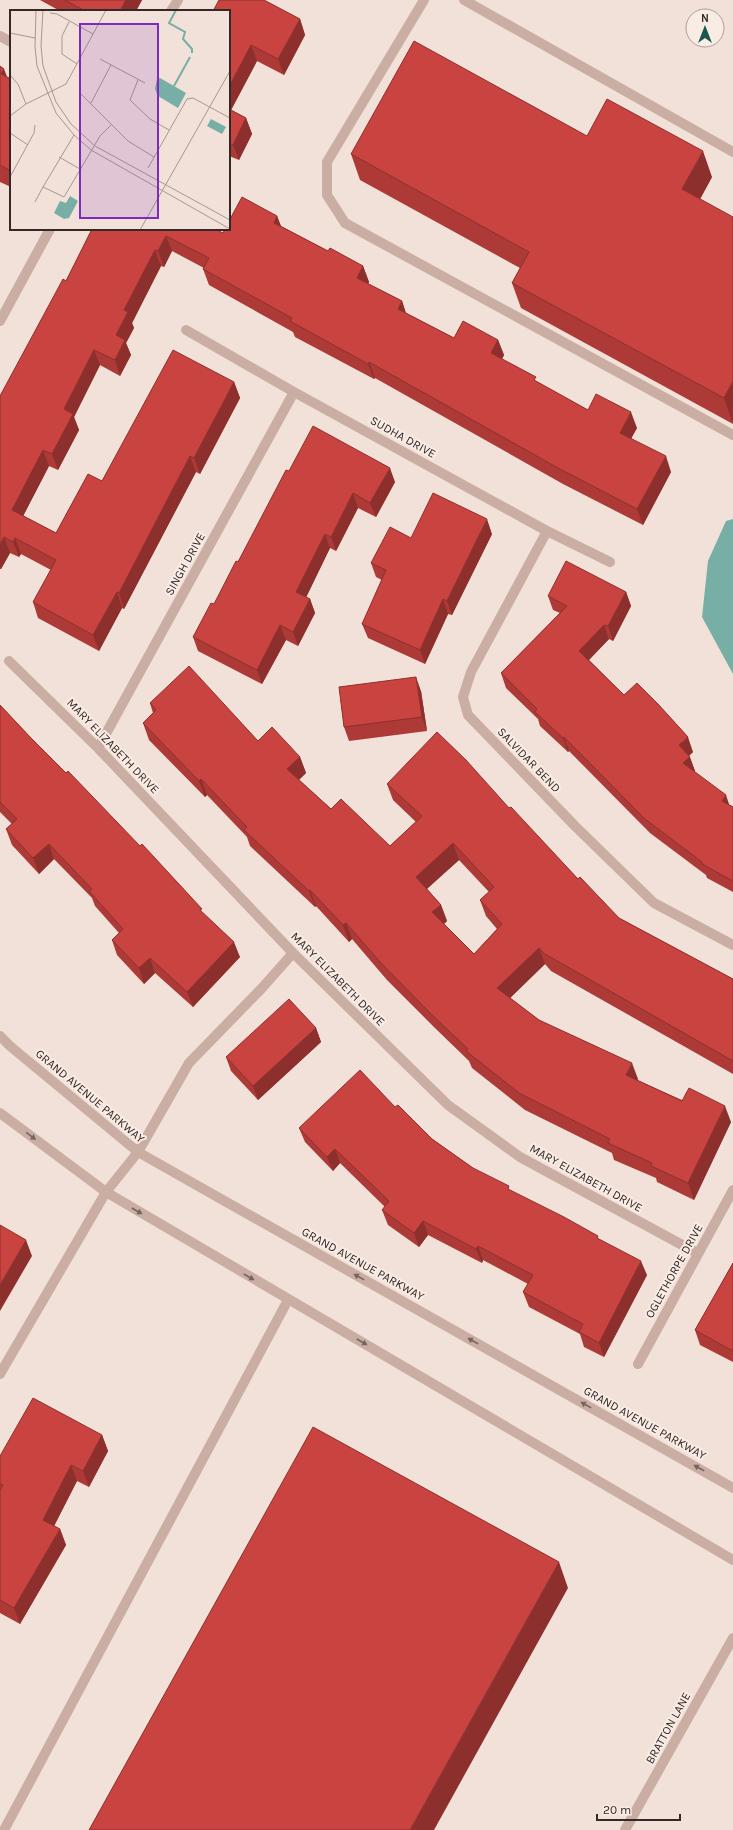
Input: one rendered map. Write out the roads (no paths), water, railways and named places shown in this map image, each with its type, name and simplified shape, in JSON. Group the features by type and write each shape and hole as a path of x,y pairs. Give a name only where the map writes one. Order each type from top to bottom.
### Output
{"street":[{"path":"172,10 178,0"},
{"path":"424,0 327,162 327,195 345,223 733,435"},
{"path":"464,0 733,152"},
{"path":"0,36 10,41"},
{"path":"0,321 49,230"},
{"name":"SUDHA DRIVE","path":"186,330 294,392 547,531 610,562"},
{"name":"SINGH DRIVE","path":"98,748 294,392"},
{"name":"SALVIDAR BEND","path":"547,531 471,672 463,697 468,715 574,826 654,902 733,945"},
{"name":"MARY ELIZABETH DRIVE","path":"9,660 98,748 294,953 448,1106 520,1157 697,1253"},
{"path":"1,1371 106,1192 138,1152 189,1063 294,953"},
{"name":"GRAND AVENUE PARKWAY","path":"0,1036 10,1046 138,1152 733,1488"},
{"path":"0,1113 106,1192 733,1560"},
{"name":"OGLETHORPE DRIVE","path":"638,1364 697,1253 733,1190"},
{"path":"4,1830 288,1300"},
{"name":"BRATTON LANE","path":"625,1830 733,1638"}],"water":[{"path":"733,519 733,674 702,617 708,561 726,521"}]}
